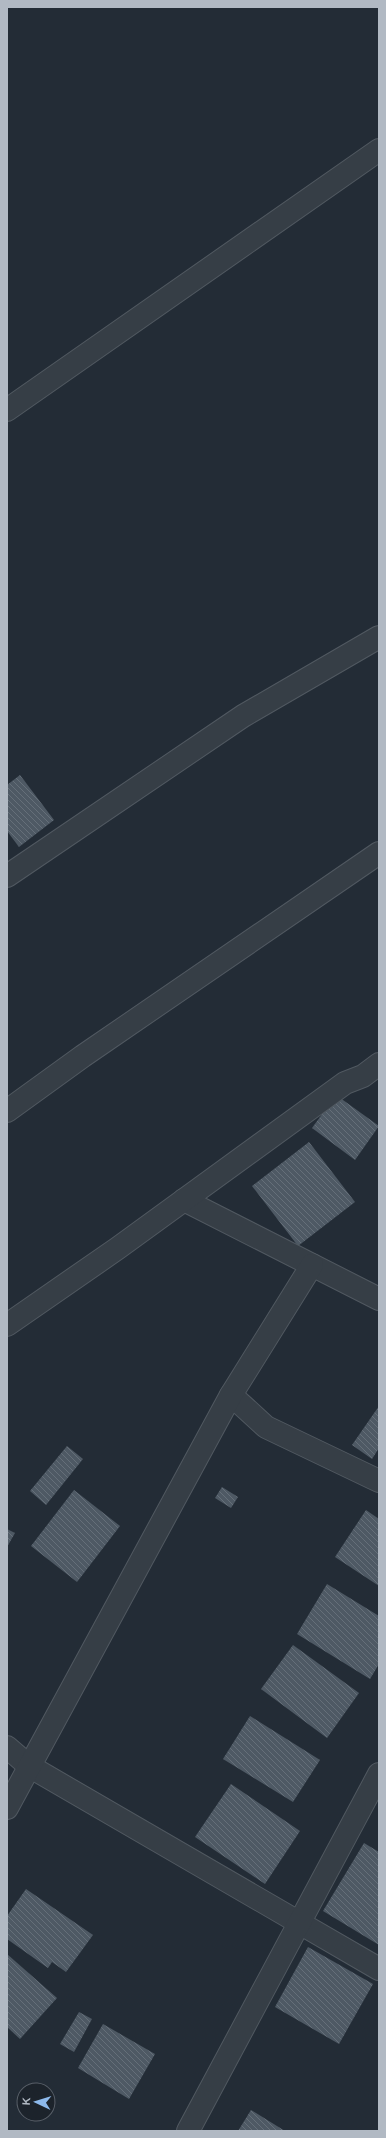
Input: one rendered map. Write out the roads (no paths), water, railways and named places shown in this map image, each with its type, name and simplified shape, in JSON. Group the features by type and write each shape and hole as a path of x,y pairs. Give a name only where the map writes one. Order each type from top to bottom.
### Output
{"street":[{"path":"7,410 379,150"},
{"path":"7,876 243,716 379,637"},
{"path":"7,1111 83,1056 379,853"},
{"path":"7,1325 184,1200 345,1083 362,1076 379,1064"},
{"path":"184,1200 379,1299"},
{"path":"7,1808 231,1395 312,1265"},
{"path":"231,1395 266,1427 379,1481"},
{"path":"7,1747 29,1766 299,1924 379,1969"},
{"path":"188,2131 379,1774"}]}
